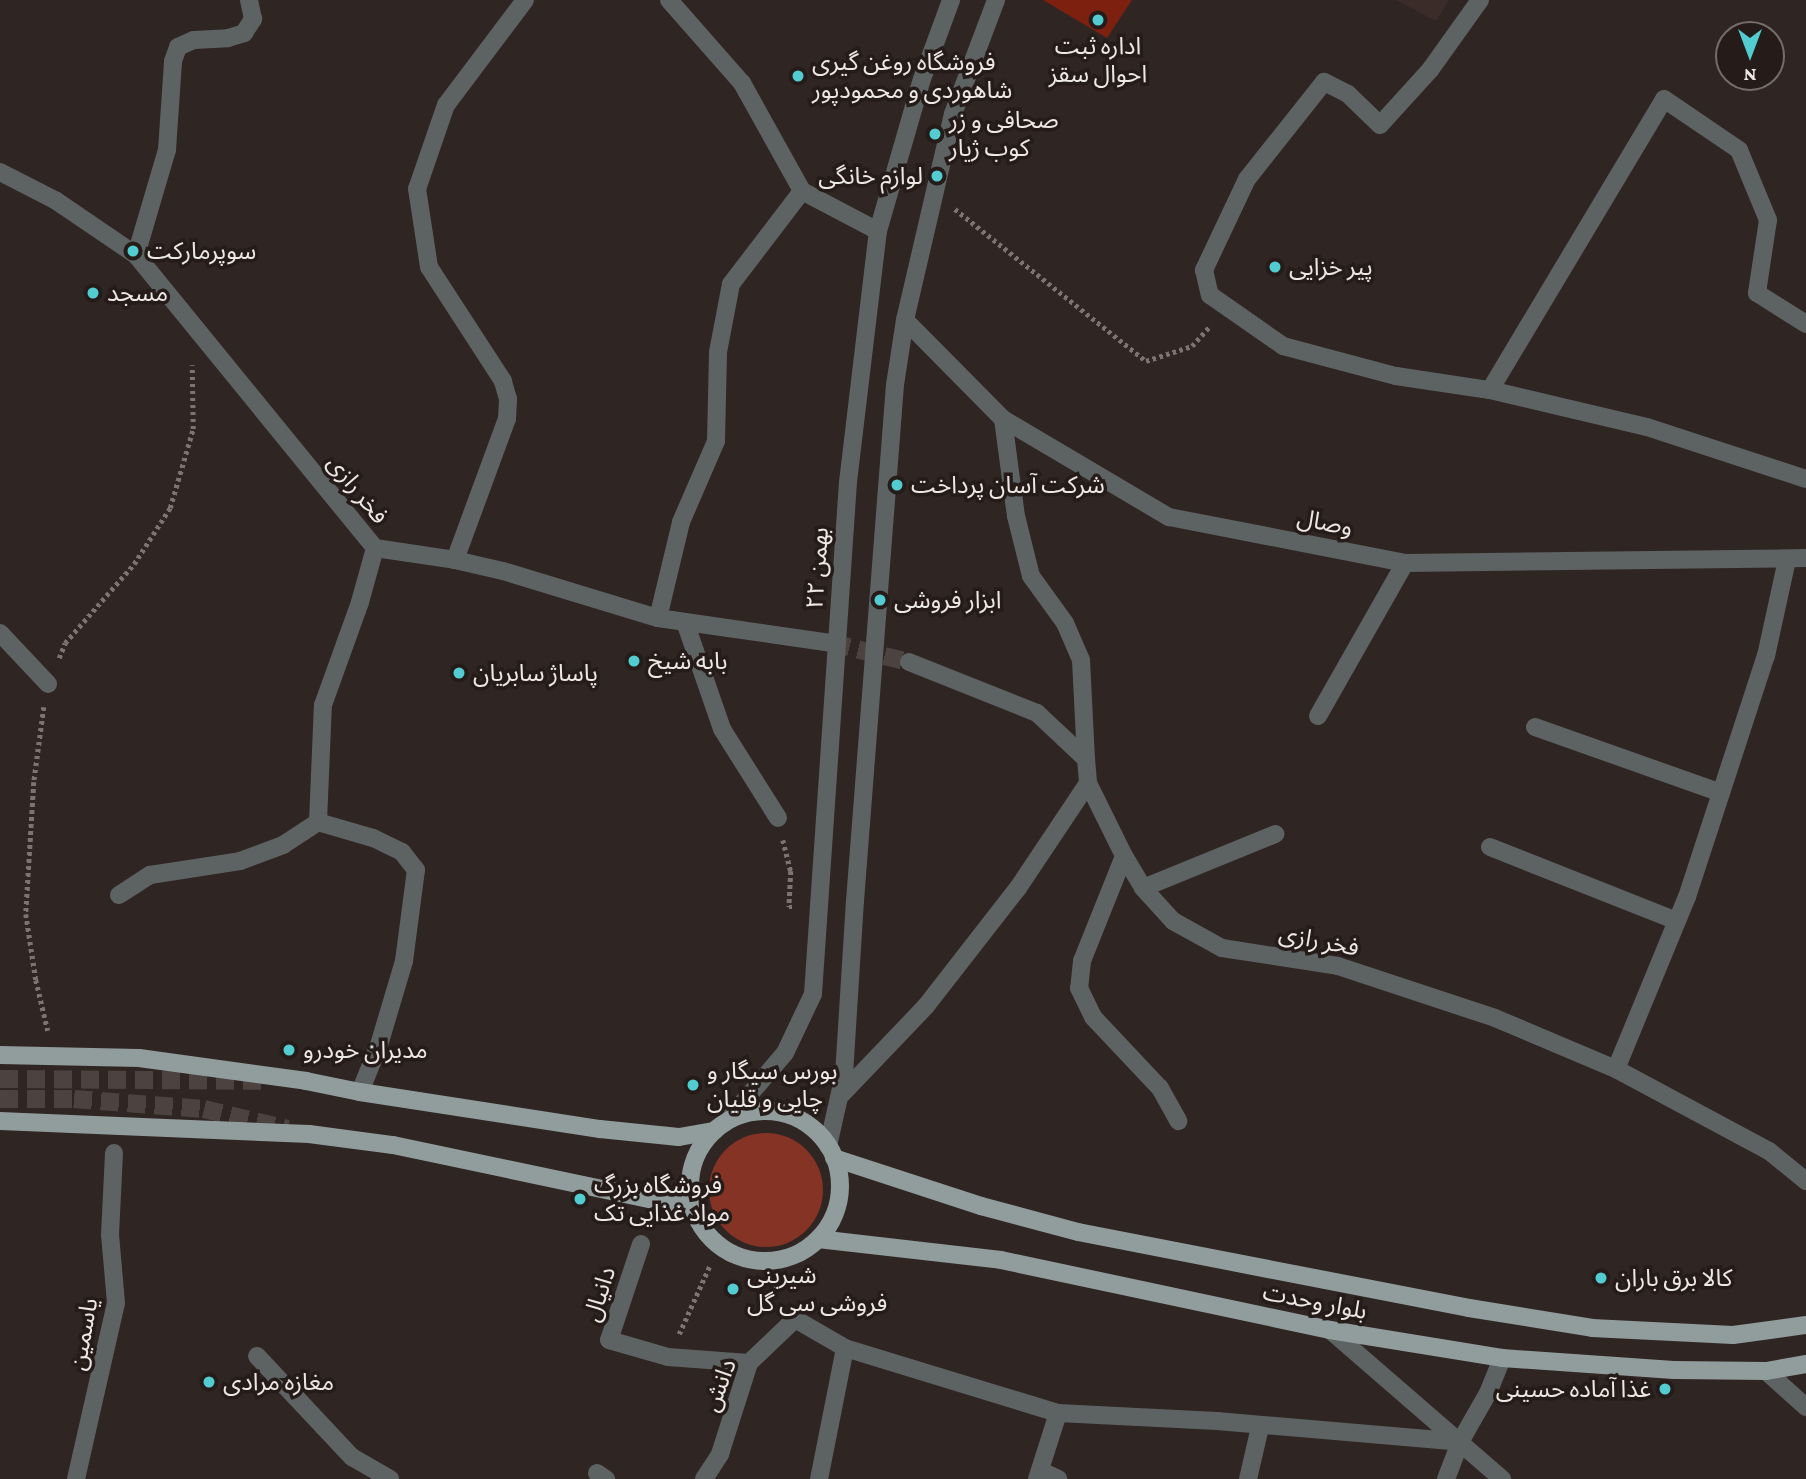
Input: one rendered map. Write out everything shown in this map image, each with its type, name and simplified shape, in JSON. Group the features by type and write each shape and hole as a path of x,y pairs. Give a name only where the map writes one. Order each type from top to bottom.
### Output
{"main road":[{"path":"0,1055 139,1058 306,1081 360,1093 600,1129 679,1137 720,1127 746,1114 769,1111 792,1117 813,1129 831,1152 840,1193 829,1226 801,1252 780,1260 757,1261 736,1256 717,1245 702,1228 692,1208 690,1174 703,1143 720,1127"},
{"path":"0,1121 309,1134 393,1145 692,1208"},
{"name":"بلوار وحدت","path":"831,1152 981,1206 1077,1232 1469,1308 1605,1328 1733,1335 1805,1326"},
{"name":"بلوار وحدت","path":"818,1239 1001,1260 1330,1330 1502,1358 1674,1370 1766,1371 1806,1364"}],"street":[{"path":"136,255 167,149 173,61 178,47 194,40 228,38 244,33 253,19 249,0"},
{"path":"455,560 507,419 508,399 503,381 429,267 417,188 446,105 525,0"},
{"path":"669,0 742,83 802,191 878,231"},
{"name":"۲۲ بهمن","path":"720,1127 785,1054 813,995 848,482 878,231 922,79 951,0"},
{"path":"831,1152 841,1095 895,385 905,320 953,114 996,0"},
{"path":"1480,0 1430,71 1380,125 1348,94 1324,82 1247,179 1204,270 1210,295 1226,309 1283,346 1396,376 1490,390 1647,427 1806,480"},
{"path":"1490,390 1664,99 1739,150 1768,220 1757,293 1806,324"},
{"name":"فخر رازی","path":"0,172 55,200 136,255 375,548 455,560 658,618 832,643"},
{"path":"658,618 681,522 716,442 718,352 731,284 802,191"},
{"name":"وصال","path":"905,320 1003,419 1169,517 1405,563 1590,558 1806,558"},
{"name":"فخر رازی","path":"1003,419 1016,516 1031,576 1065,623 1081,660 1088,783 1143,888 1173,921 1222,948 1338,966 1495,1018 1616,1069 1769,1151 1806,1181"},
{"path":"318,822 323,705 360,602 375,548"},
{"path":"1616,1069 1677,921 1721,793 1766,656 1787,559"},
{"path":"1318,716 1405,563"},
{"path":"685,622 722,729 778,818"},
{"path":"0,634 48,684"},
{"path":"909,662 1037,713 1086,759"},
{"path":"1535,727 1721,793"},
{"path":"841,1095 926,1006 1018,888 1088,783"},
{"path":"119,895 150,875 240,861 283,845 318,822 373,838 402,852 416,870 404,961 379,1045 360,1093"},
{"path":"1143,888 1275,834"},
{"path":"1490,847 1677,921"},
{"path":"1125,856 1082,961 1079,988 1093,1017 1160,1088 1178,1121"},
{"name":"یاسمین","path":"76,1479 116,1303 110,1235 114,1153"},
{"name":"دانیال","path":"641,1244 609,1340 668,1357"},
{"name":"دانش","path":"704,1479 720,1454 749,1363 795,1319 845,1348"},
{"path":"1330,1330 1502,1479"},
{"path":"818,1479 845,1348 1058,1413 1217,1421 1260,1427 1360,1432 1460,1442"},
{"path":"257,1356 352,1457 390,1479"},
{"path":"668,1357 749,1363"},
{"path":"1446,1479 1460,1442 1488,1393 1502,1358"},
{"path":"1766,1371 1806,1407"},
{"path":"1058,1413 1039,1475 1058,1479"},
{"path":"1248,1479 1260,1427"}],"path":[{"path":"933,192 1146,361 1192,346 1226,309"},
{"path":"54,1055 36,980 26,914 34,782 48,684 65,643 134,564 170,508 192,429 192,361"},
{"path":"668,1357 710,1265"}],"shaded area":[{"path":"1396,0 1449,0 1436,21"},
{"path":"766,1133 788,1137 798,1142 814,1158 819,1168 823,1190 819,1212 814,1222 798,1238 788,1243 766,1247 744,1243 734,1238 718,1222 713,1212 709,1190 713,1168 718,1158 734,1142 744,1137"}],"building":[{"name":"اداره ثبت احوال سقز","path":"1043,0 1132,0 1107,38"}],"tunnel":[{"path":"832,643 909,662"},
{"path":"0,1079 261,1081"},
{"path":"0,1099 74,1099 204,1109 288,1129"}],"place":[{"name":"اداره ثبت احوال سقز","path":"1098,20"},
{"name":"فروشگاه روغن گیری شاهوردی و محمودپور","path":"798,76"},
{"name":"صحافی و زر کوب ژیار","path":"935,134"},
{"name":"لوازم خانگی","path":"937,176"},
{"name":"سوپرمارکت","path":"133,251"},
{"name":"پیر خزایی","path":"1275,267"},
{"name":"مسجد","path":"93,293"},
{"name":"شرکت آسان پرداخت","path":"897,485"},
{"name":"ابزار فروشی","path":"880,600"},
{"name":"بابه شیخ","path":"634,661"},
{"name":"پاساژ سابریان","path":"459,673"},
{"name":"مدیران خودرو","path":"289,1050"},
{"name":"بورس سیگار و چایی و قلیان","path":"693,1085"},
{"name":"فروشگاه بزرگ مواد غذایی تک","path":"580,1199"},
{"name":"کالا برق باران","path":"1601,1278"},
{"name":"شیرینی فروشی سی گل","path":"733,1289"},
{"name":"مغازه مرادی","path":"209,1382"},
{"name":"غذا آماده حسینی","path":"1665,1389"}]}
